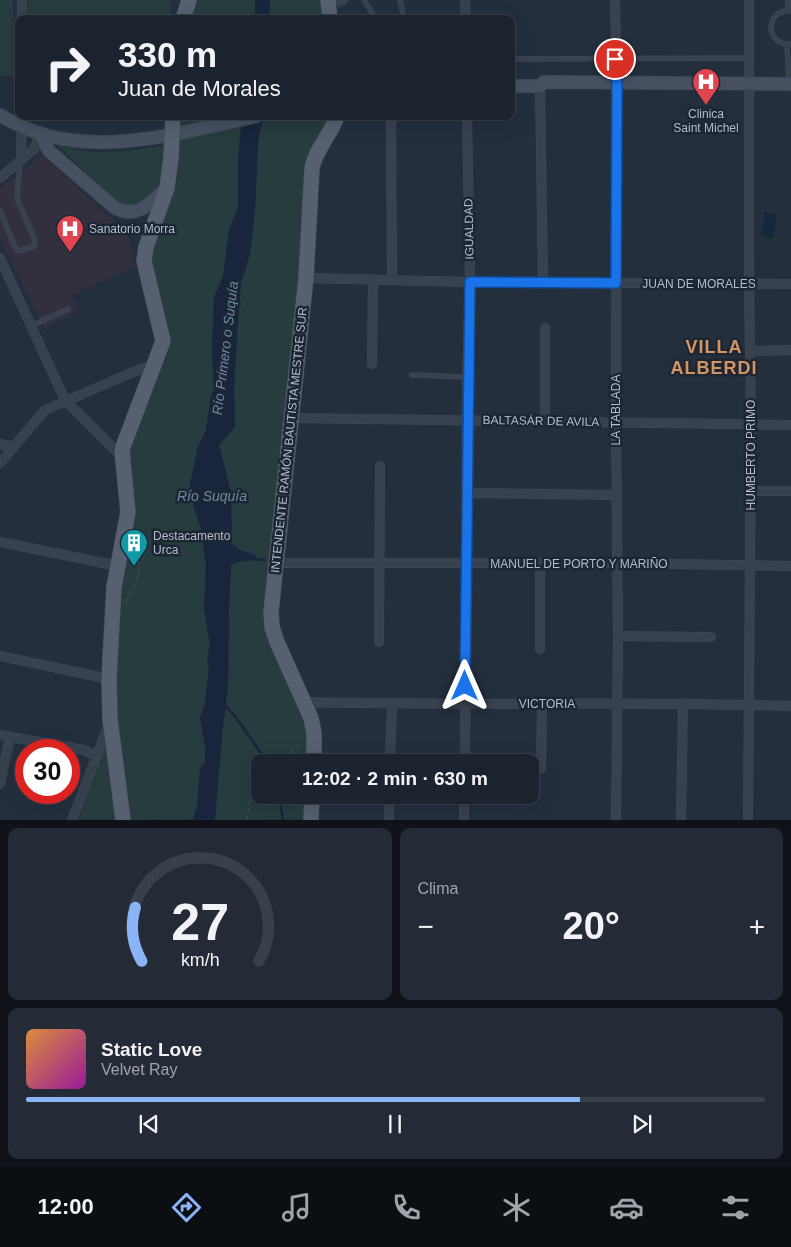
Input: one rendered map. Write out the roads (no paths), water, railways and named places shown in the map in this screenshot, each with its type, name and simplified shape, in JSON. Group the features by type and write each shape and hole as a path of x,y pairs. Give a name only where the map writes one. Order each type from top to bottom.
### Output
{"main road":[{"path":"184,15 188,0"},
{"path":"331,15 333,1"},
{"path":"515,86 540,86 544,82 617,86 790,87"},
{"path":"0,115 15,120"},
{"path":"123,820 110,719 109,679 114,586 128,512 122,457 124,444 163,341 144,261 146,247 167,188 173,120"},
{"path":"22,122 40,134 70,140 105,143 133,141 238,120"},
{"name":"INTENDENTE RAMÓN BAUTISTA MESTRE SUR","path":"314,754 314,734 311,718 277,642 272,627 271,612 306,278 312,168 314,158 336,120"},
{"path":"40,134 49,151 123,213 135,212 144,208 167,188"},
{"path":"311,820 312,804"}],"street":[{"path":"22,0 22,15"},
{"path":"466,0 466,15"},
{"name":"LA TABLADA","path":"615,0 617,86 616,495 618,636 616,820"},
{"name":"HUMBERTO PRIMO","path":"748,820 751,566 749,0"},
{"path":"540,86 543,282"},
{"path":"391,120 392,280"},
{"name":"IGUALDAD","path":"465,754 467,377 470,282 467,120"},
{"path":"21,160 22,122"},
{"path":"0,178 34,149 40,134"},
{"path":"0,258 65,400 122,457"},
{"name":"JUAN DE MORALES","path":"306,278 470,282 791,284"},
{"path":"372,364 373,280"},
{"path":"545,328 545,422"},
{"path":"751,351 791,350"},
{"path":"0,463 46,410 65,400 154,365"},
{"name":"BALTASÁR DE AVILA","path":"292,418 791,425"},
{"path":"0,444 14,447"},
{"path":"379,642 380,466"},
{"path":"751,491 791,491"},
{"path":"467,493 616,495"},
{"path":"0,542 118,566"},
{"name":"MANUEL DE PORTO Y MARIÑO","path":"276,563 617,563 791,566"},
{"path":"540,564 540,648"},
{"path":"618,636 711,637"},
{"path":"0,656 109,679"},
{"name":"VICTORIA","path":"303,702 392,704 684,703 791,706"},
{"path":"680,820 684,703"},
{"path":"390,754 392,704"},
{"path":"540,769 542,704"},
{"path":"72,820 110,719"},
{"path":"0,735 84,750 96,756"},
{"path":"0,784 10,737"},
{"path":"389,820 390,804"},
{"path":"464,804 464,820"}],"lane":[{"path":"364,0 373,14"},
{"path":"400,0 403,15"},
{"path":"788,0 789,10 777,14 773,18 771,30 776,40 789,44 790,87"},
{"path":"515,60 749,58"},
{"path":"0,211 16,249 20,251 34,246 35,240 17,199 21,160"},
{"path":"31,326 68,308"},
{"path":"412,375 467,377"}],"water":[{"path":"255,0 270,0 270,15 255,15"},
{"name":"Río Suquía","path":"242,120 263,120 258,141 255,209 250,254 241,282 234,387 235,427 219,445 231,492 232,544 240,550 255,555 257,560 236,562 231,565 228,687 215,819 193,820 197,806 200,769 205,762 205,746 200,718 205,704 209,665 207,660 210,644 204,609 206,566 201,529 192,500 190,483 198,447 206,430 211,396 214,391 212,350 214,297 223,277 229,230 238,208 238,160"},
{"path":"765,212 777,214 773,238 761,236"}],"waterway":[{"path":"254,559 265,560"},
{"path":"225,706 235,716 261,754"},
{"path":"280,804 283,820"}],"place":[{"name":"Clinica Saint Michel","path":"706,106"},
{"name":"Sanatorio Morra","path":"70,253"},
{"name":"Destacamento Urca","path":"134,567"}],"district":[{"name":"VILLA ALBERDI","path":"714,357"}],"water label":[{"name":"Río Primero o Suquía","path":"225,348"}]}
